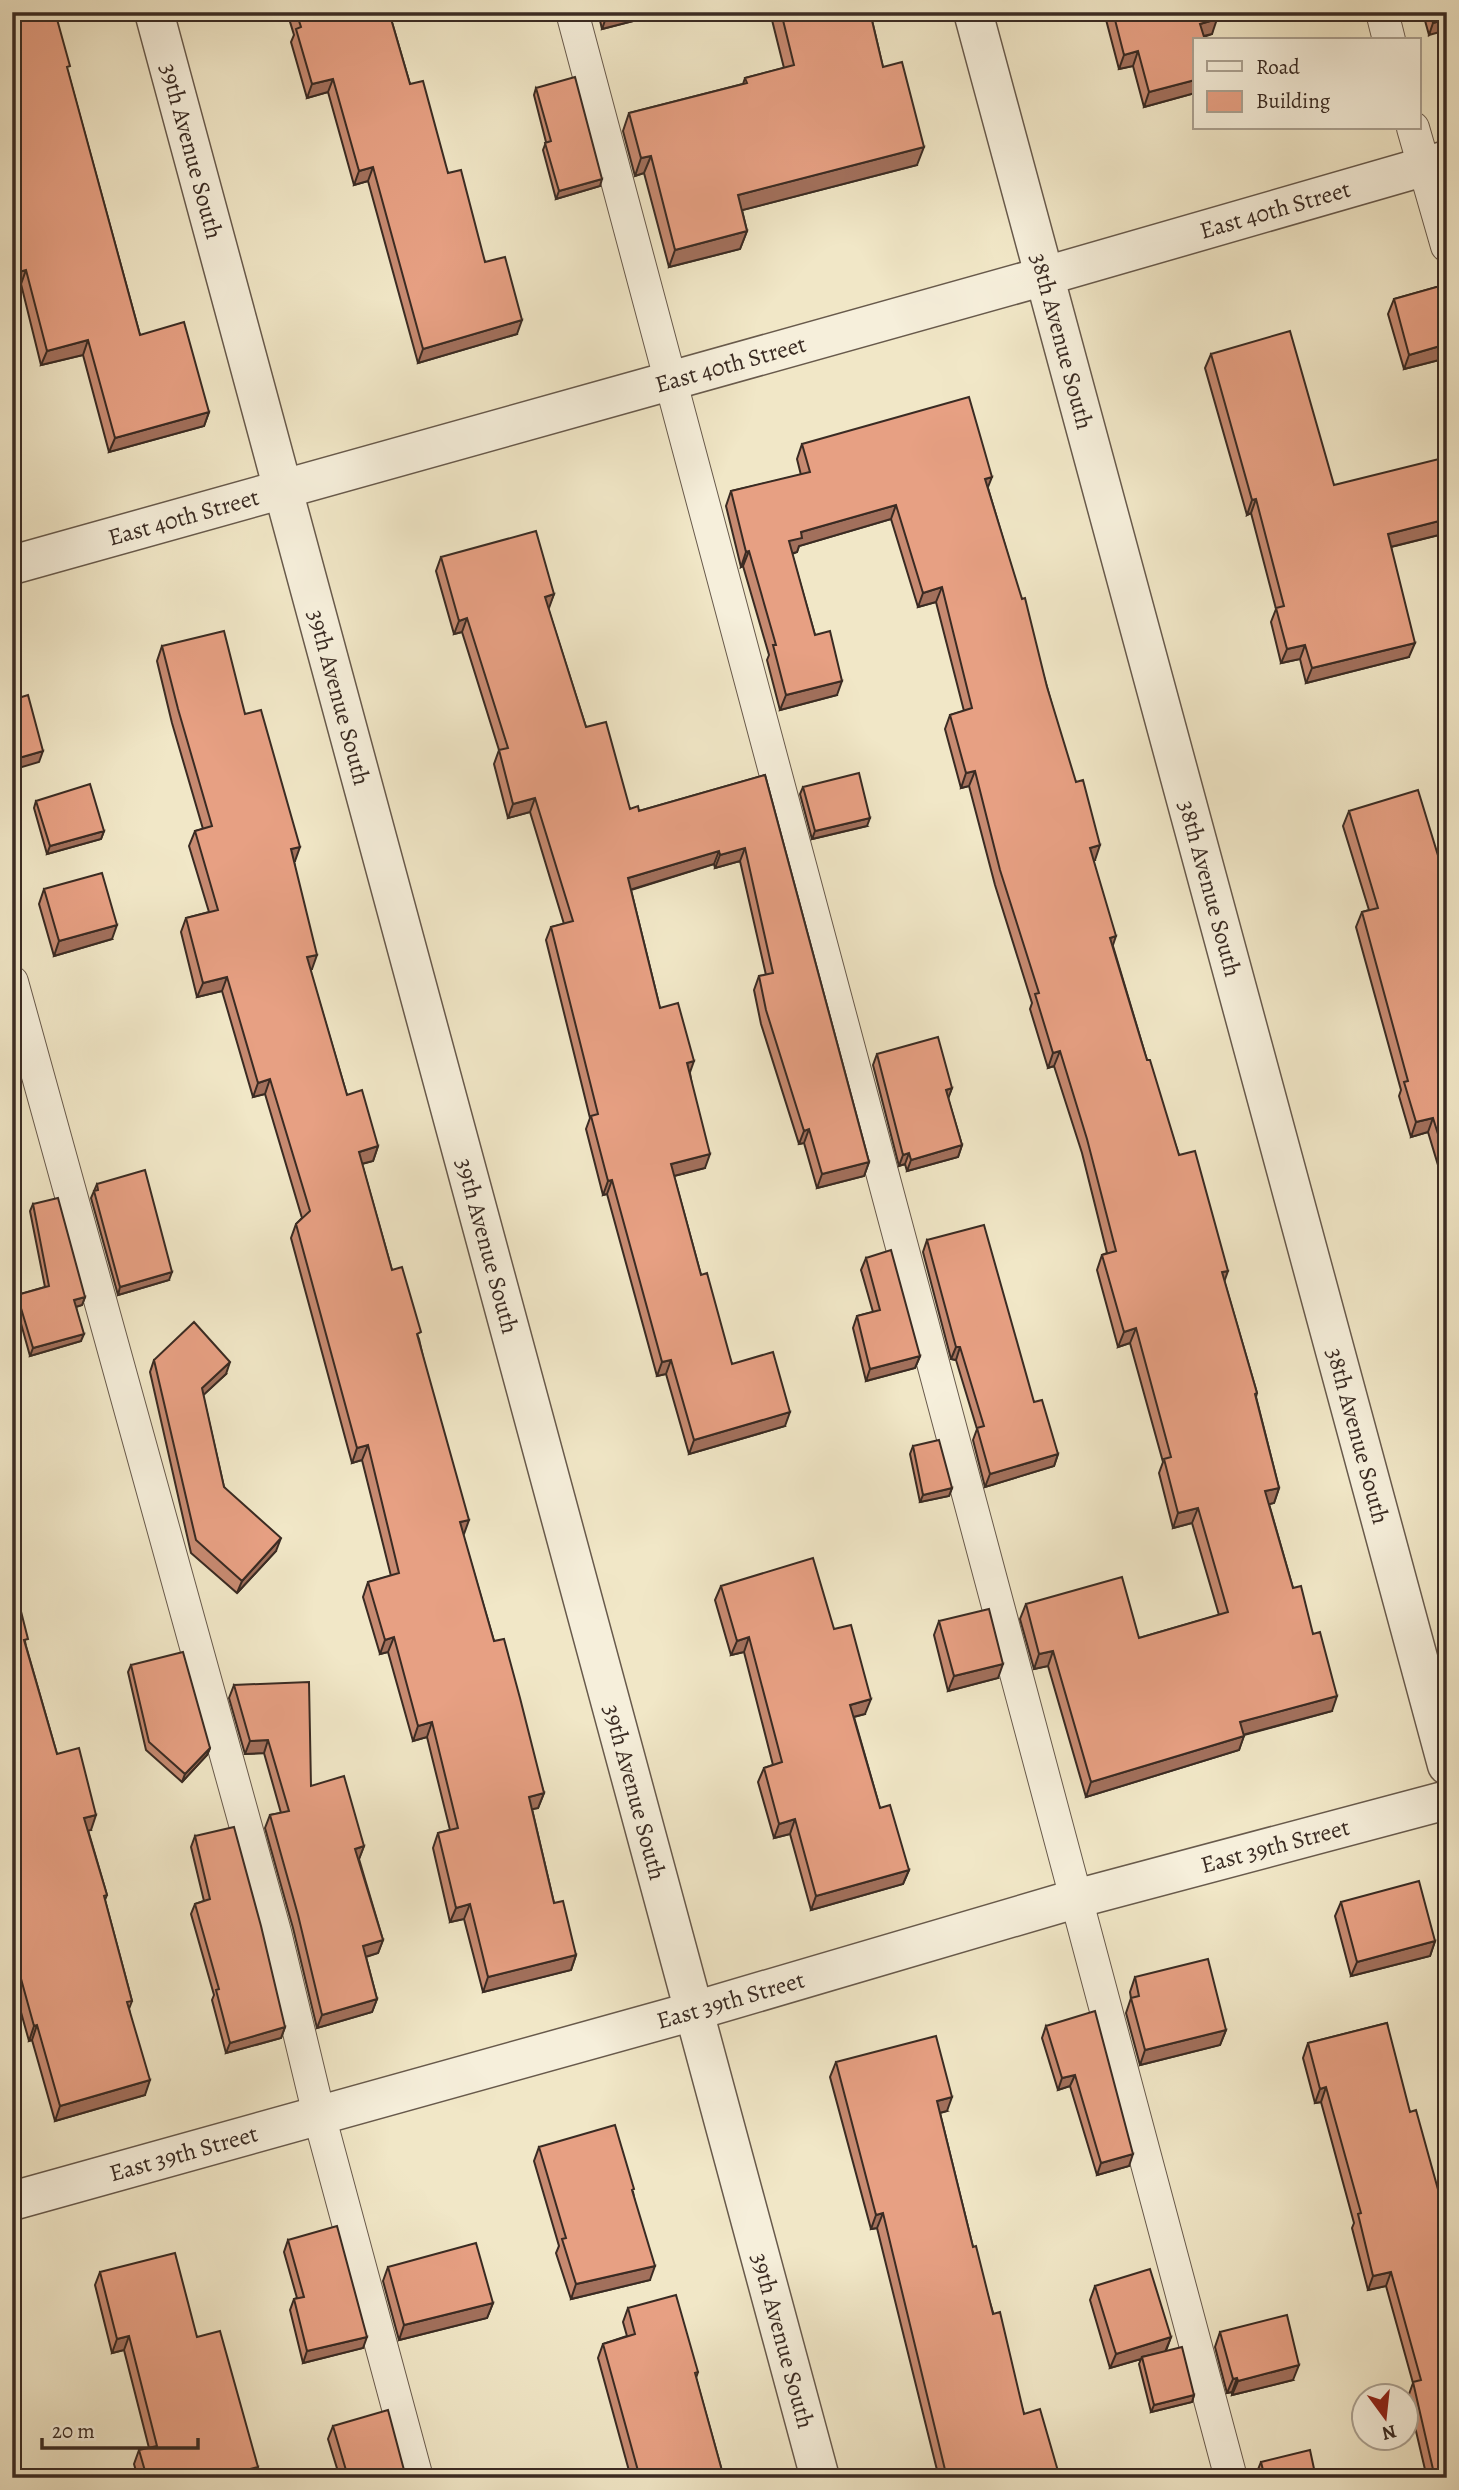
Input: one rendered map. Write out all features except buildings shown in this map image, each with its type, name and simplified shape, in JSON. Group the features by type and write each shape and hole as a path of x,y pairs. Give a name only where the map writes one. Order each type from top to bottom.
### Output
{"street":[{"name":"39th Avenue South","path":"154,12 820,2478"},
{"name":"38th Avenue South","path":"973,12 1447,1765"},
{"name":"East 40th Street","path":"12,565 1045,276 1435,163"},
{"name":"East 39th Street","path":"12,2201 694,2011 1075,1899 1447,1800"}],"lane":[{"path":"572,12 1231,2478"},
{"path":"1382,12 1388,38"},
{"path":"1414,130 1435,163 1447,246"},
{"path":"12,982 275,1932 319,2115 417,2478"}]}
